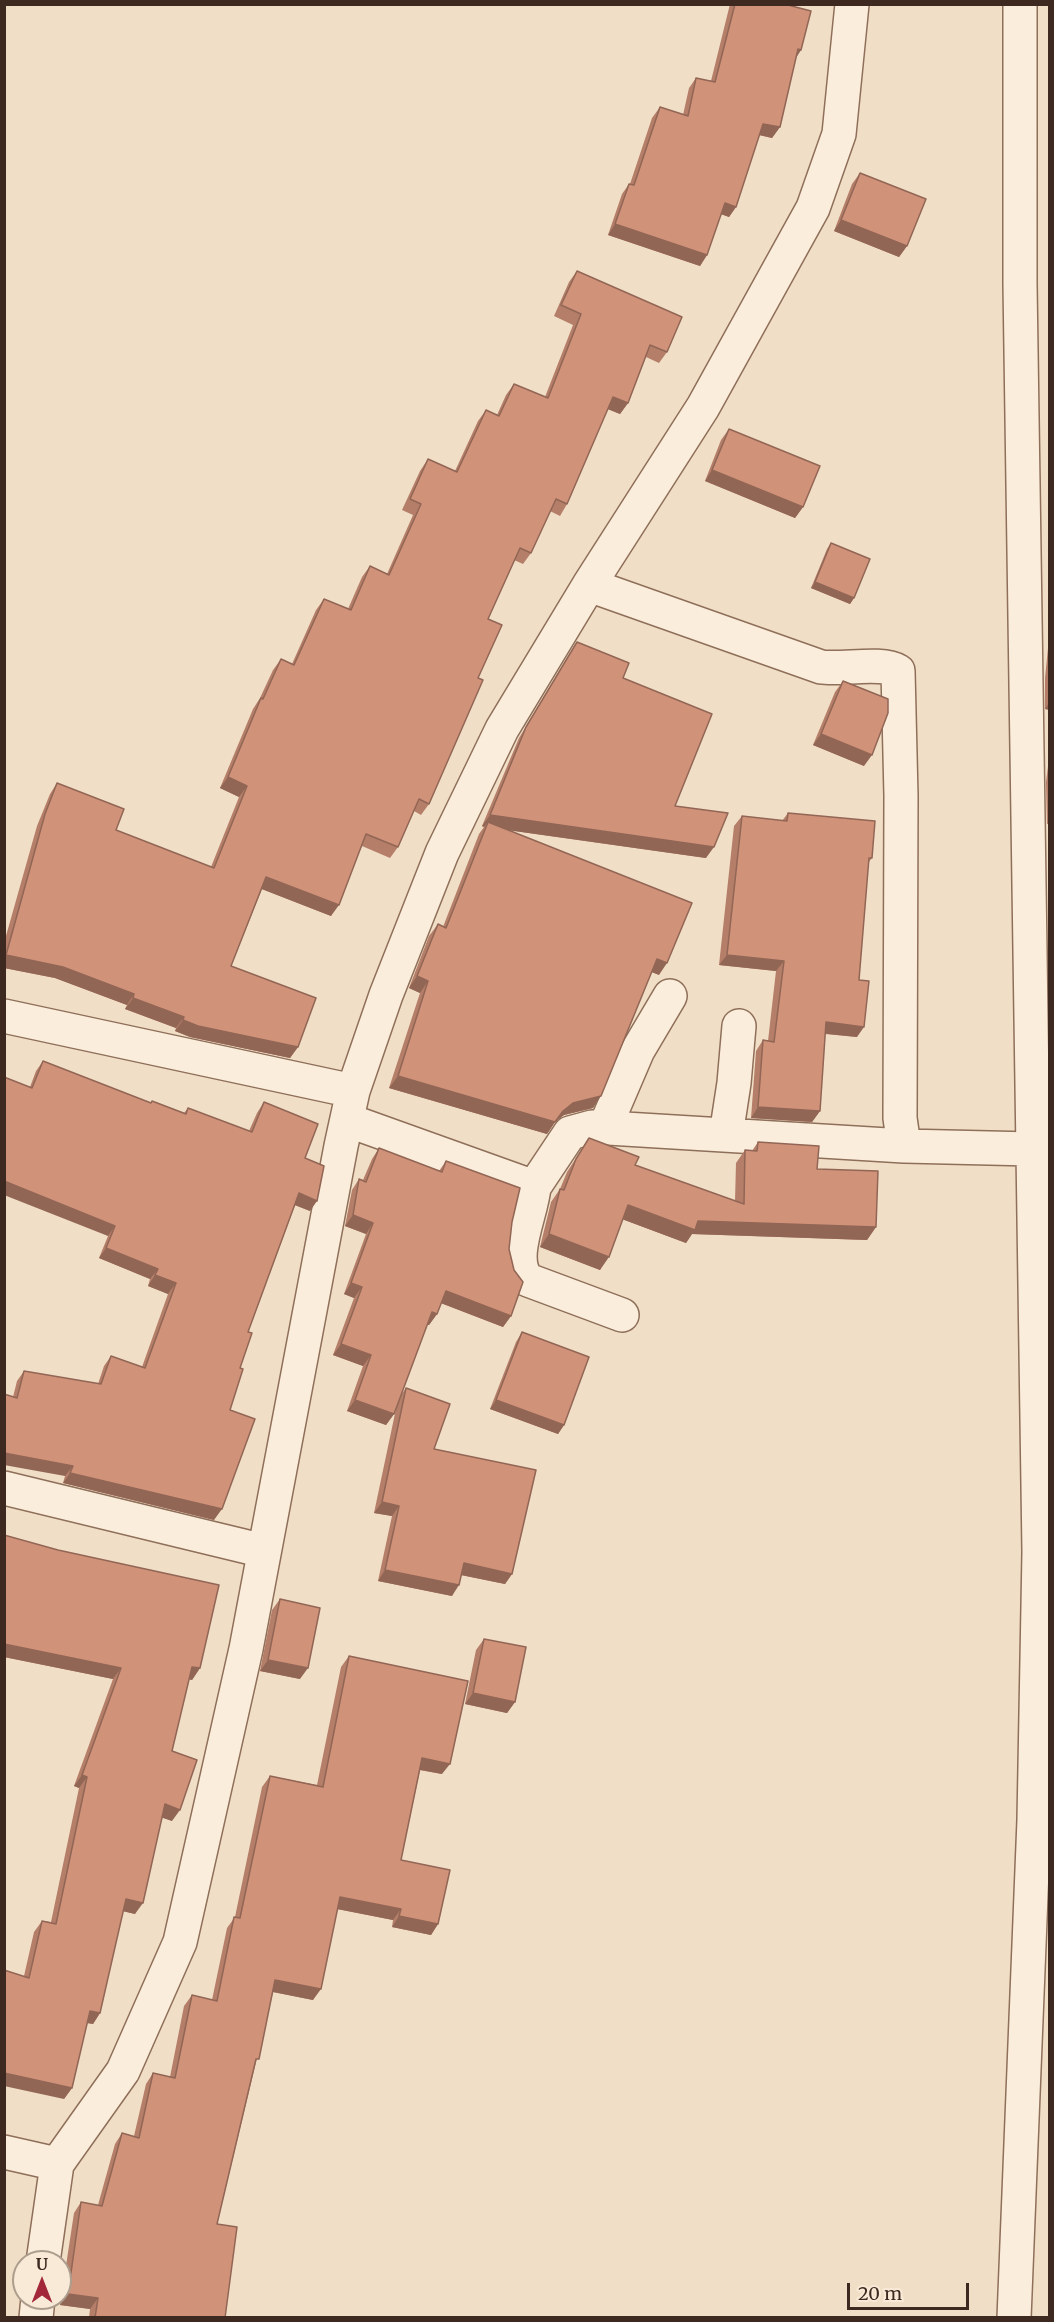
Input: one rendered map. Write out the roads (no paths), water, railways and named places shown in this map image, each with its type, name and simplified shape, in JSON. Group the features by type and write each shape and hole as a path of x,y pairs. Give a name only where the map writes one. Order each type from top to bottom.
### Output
{"street":[{"path":"45,2250 57,2164 123,2071 180,1942 246,1649 350,1105 386,995 442,853 502,729 589,585 703,407 813,208 839,134 852,4"},
{"path":"1014,2318 1034,1820 1039,1552 1020,284 1020,4"},
{"path":"589,585 821,667 846,669 884,666 898,671 901,796 900,1118 904,1146"},
{"path":"605,1126 638,1050 670,996"},
{"path":"4,1016 350,1105 534,1187"},
{"path":"726,1135 739,1026"},
{"path":"622,1315 528,1280 521,1272 518,1259 534,1187 570,1132 605,1126 904,1146 1032,1149"},
{"path":"4,1488 264,1551"},
{"path":"4,2152 57,2164"}]}
